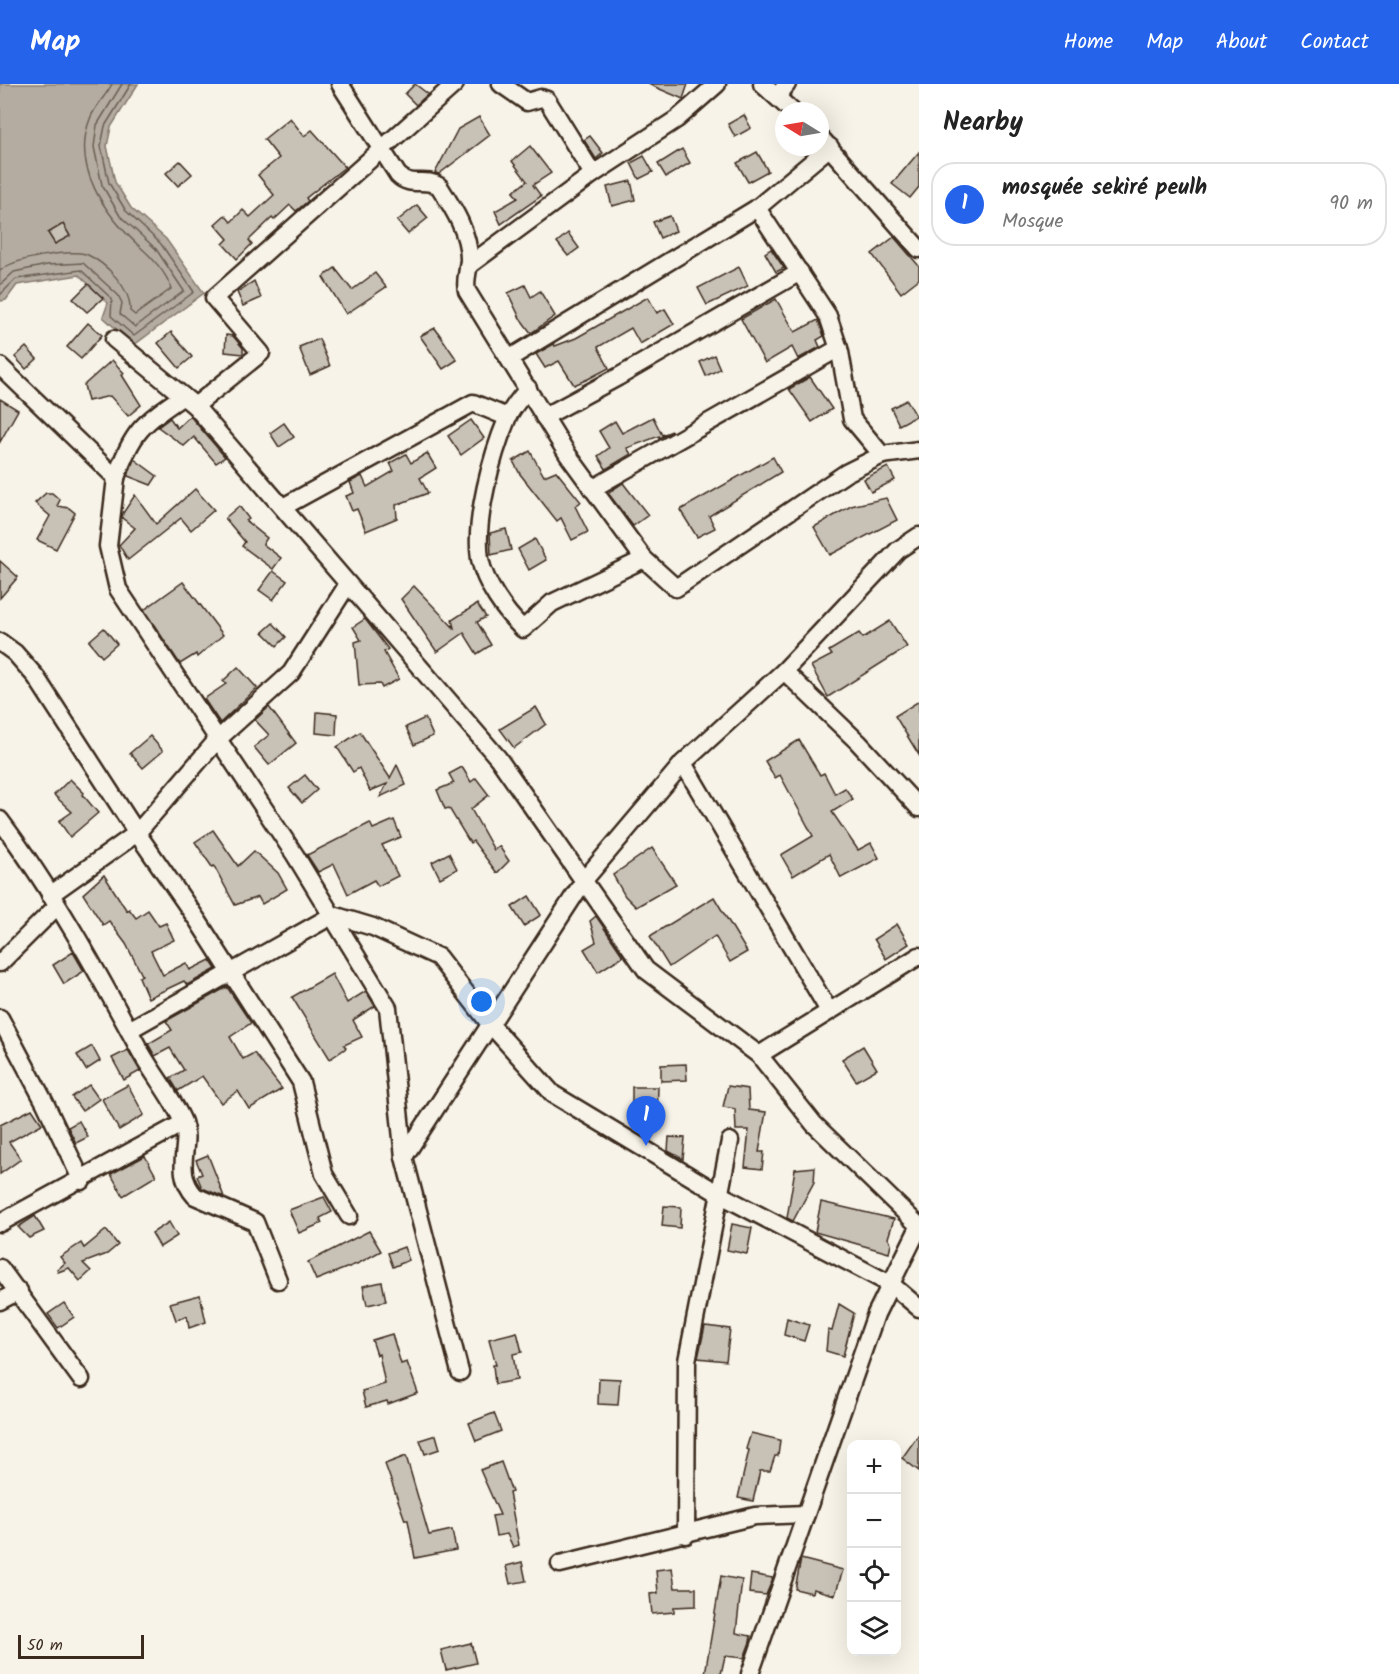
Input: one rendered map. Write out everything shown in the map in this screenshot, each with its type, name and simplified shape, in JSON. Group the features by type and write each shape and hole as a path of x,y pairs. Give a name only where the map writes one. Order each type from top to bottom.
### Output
{"street":[{"path":"340,84 402,179 415,183 431,182 439,186 454,210 464,233 468,266 465,284 467,291 544,417 592,489 644,560 676,588 846,473 882,455 919,450"},
{"path":"455,84 381,147 214,298 261,353 189,401 145,422 126,448 116,478 108,546 118,589 333,915 388,1008 404,1157 460,1372"},
{"path":"501,84 527,102 541,98 547,100 593,174"},
{"path":"468,266 593,174 677,119 717,84"},
{"path":"762,84 782,91"},
{"path":"829,147 919,249"},
{"path":"510,358 757,208 811,156"},
{"path":"757,208 828,316 839,348 852,419 882,455"},
{"path":"544,417 800,272"},
{"path":"114,339 189,401 498,758 585,879 646,970 759,1055 814,1124 919,1226 876,1314 750,1674"},
{"path":"592,489 839,348"},
{"path":"0,366 116,478"},
{"path":"528,388 507,417 480,523 480,558 485,575 510,616 523,629 552,603 644,560"},
{"path":"283,507 473,403 507,417"},
{"path":"404,1157 585,879 683,763 784,671 898,550 919,536"},
{"path":"0,963 54,900 137,833 217,740 291,673 348,584"},
{"path":"0,642 15,654 36,677 301,1082 324,1174 349,1216"},
{"path":"784,671 873,758 919,808"},
{"path":"683,763 829,1011"},
{"path":"0,820 54,900 183,1123 183,1176 189,1189 195,1196 255,1222 278,1280"},
{"path":"129,1030 333,915 373,927 438,957 490,1024 553,1094 721,1195 892,1285 919,1308"},
{"path":"759,1055 919,956"},
{"path":"0,1018 45,1103 82,1181"},
{"path":"0,1224 82,1181 183,1123"},
{"path":"686,1535 687,1361 730,1141"},
{"path":"0,1268 81,1379"},
{"path":"0,1301 19,1291"},
{"path":"560,1564 686,1535 755,1516 806,1514"}],"water":[{"path":"0,84 138,84 111,127 107,146 115,182 131,208 166,239 204,293 134,345 103,317 108,303 79,275 17,285 6,300 0,301"}],"building":[{"path":"415,84 428,94 416,105 405,94"},
{"path":"648,84 688,84 683,99"},
{"path":"744,115 751,128 735,137 728,124"},
{"path":"479,117 490,135 439,174 435,173 458,129"},
{"path":"290,118 304,136 312,130 345,167 306,198 308,201 296,211 290,205 274,220 272,218 249,240 252,244 237,259 223,244 228,239 215,224 225,215 231,222 243,210 250,217 274,195 258,175 279,158 264,139"},
{"path":"590,136 603,153 596,159 584,140"},
{"path":"530,146 551,173 533,185 541,196 501,224 495,211 518,198 513,192 527,181 512,161"},
{"path":"682,149 690,163 666,177 658,164"},
{"path":"757,152 768,171 748,182 737,163"},
{"path":"919,152 919,187 910,198 892,184"},
{"path":"644,156 653,172 639,179 631,163"},
{"path":"180,161 192,174 178,186 166,173"},
{"path":"631,181 635,200 612,206 607,187"},
{"path":"417,205 428,218 408,234 397,221"},
{"path":"670,216 676,231 660,238 653,222"},
{"path":"63,224 70,236 55,244 48,233"},
{"path":"568,233 579,248 568,256 557,242"},
{"path":"894,237 919,266 919,279 901,293 872,254"},
{"path":"771,249 784,268 776,272 765,253"},
{"path":"739,267 748,286 707,305 698,288"},
{"path":"335,268 352,290 375,273 386,287 346,314 323,277"},
{"path":"254,281 261,298 243,306 237,292"},
{"path":"88,284 103,298 87,312 73,299"},
{"path":"525,285 531,297 540,291 555,316 531,333 520,318 508,293"},
{"path":"648,297 657,313 665,309 674,324 640,344 631,328 598,347 609,368 588,379 574,385 559,361 545,368 536,354 554,344 555,346 576,338"},
{"path":"776,299 795,332 818,320 824,336 817,340 820,347 798,359 792,347 765,363 741,319"},
{"path":"88,323 102,335 81,359 67,347"},
{"path":"435,328 457,360 443,369 420,336"},
{"path":"171,332 192,357 179,368 158,343"},
{"path":"226,335 233,336 243,348 243,354 225,352"},
{"path":"319,339 330,366 310,375 299,347"},
{"path":"26,347 37,359 26,369 15,357"},
{"path":"714,355 720,369 706,376 700,362"},
{"path":"112,360 124,373 122,375 141,405 128,416 110,396 88,401 84,385"},
{"path":"810,377 832,409 812,422 789,389"},
{"path":"0,399 18,410 0,442"},
{"path":"907,400 916,416 899,425 891,408"},
{"path":"190,416 225,457 216,463 194,437 184,446 158,427 170,418 177,428"},
{"path":"653,417 662,435 672,431 659,438 659,436 627,448 631,454 606,469 598,456 609,448 599,431 615,421 622,433"},
{"path":"471,420 484,438 461,455 448,436"},
{"path":"284,423 294,437 279,447 270,433"},
{"path":"530,451 544,476 556,471 581,502 575,506 588,532 572,540 561,518 557,521 520,474 513,461"},
{"path":"427,453 436,468 420,478 428,493 396,505 397,518 366,531 357,509 352,511 346,496 354,493 350,482 362,476 367,487 394,471 390,463 406,454 411,463"},
{"path":"773,457 781,472 709,516 715,528 697,537 680,510"},
{"path":"134,459 157,476 151,485 128,476"},
{"path":"888,467 895,480 871,492 864,479"},
{"path":"623,483 648,515 633,526 608,493"},
{"path":"195,489 214,510 191,530 181,518 128,560 119,545 135,528 122,518 135,495 156,524"},
{"path":"46,493 52,493 60,500 57,506 69,508 75,513 56,549 37,540 50,516 35,503"},
{"path":"886,498 897,520 830,555 814,527 851,506"},
{"path":"239,506 249,519 246,521 267,538 263,544 281,558 273,569 242,546 245,542 225,518"},
{"path":"506,529 511,550 491,555 490,533"},
{"path":"535,539 546,560 529,570 518,549"},
{"path":"0,561 18,577 0,598"},
{"path":"273,571 287,581 273,600 259,590"},
{"path":"183,582 223,635 197,657 196,654 180,664 144,610"},
{"path":"414,586 454,628 452,620 477,604 486,617 477,622 491,645 477,654 464,633 437,652 401,599"},
{"path":"365,619 388,649 384,652 399,679 382,688 380,684 359,685 355,642 361,640 353,627"},
{"path":"890,621 907,647 828,697 811,666 832,655 829,651 859,633 863,638"},
{"path":"273,623 286,637 277,646 263,632"},
{"path":"104,628 117,644 102,657 89,641"},
{"path":"238,667 257,688 220,723 204,699 226,684 223,681"},
{"path":"919,701 919,755 895,716"},
{"path":"269,707 296,743 269,765 254,747 269,735 255,720"},
{"path":"536,707 546,724 514,748 500,729"},
{"path":"317,712 337,714 336,735 316,733"},
{"path":"425,718 433,736 414,745 406,727"},
{"path":"360,732 390,778 397,765 406,785 380,797 387,784 370,791 359,768 353,772 337,747"},
{"path":"150,736 163,751 143,768 130,753"},
{"path":"799,740 820,775 824,773 835,794 845,788 853,799 832,812 858,850 871,843 879,858 841,878 829,854 793,876 781,855 813,836 780,775 775,778 765,761"},
{"path":"462,767 471,782 476,778 489,795 471,809 494,850 499,846 509,861 497,873 473,841 470,843 449,808 445,809 437,790 454,783 449,774"},
{"path":"305,775 317,790 302,803 289,788"},
{"path":"70,779 84,793 83,795 98,813 70,837 59,821 72,812 54,795"},
{"path":"394,820 401,837 382,845 398,876 378,886 374,880 348,894 334,864 318,872 307,855 370,823 373,829"},
{"path":"213,830 238,866 254,851 278,873 287,889 262,904 258,897 235,905 214,866 212,867 195,842"},
{"path":"652,848 676,884 636,907 625,896 613,875"},
{"path":"449,853 457,869 440,878 432,862"},
{"path":"104,875 127,911 129,909 136,918 148,910 159,926 166,923 174,940 151,951 163,975 186,963 190,970 210,960 216,969 187,985 184,981 148,998 139,977 142,975 126,944 109,921 103,925 83,894"},
{"path":"529,896 541,915 524,926 512,907"},
{"path":"714,897 747,952 730,962 715,936 669,967 650,936"},
{"path":"596,916 623,956 598,972 584,949 596,942 590,921"},
{"path":"897,924 909,944 886,959 874,939"},
{"path":"73,952 84,971 64,984 53,965"},
{"path":"332,974 347,1003 366,991 375,1006 353,1020 362,1037 344,1045 346,1048 330,1059 292,997"},
{"path":"227,987 251,1023 230,1037 243,1059 254,1053 282,1089 249,1109 238,1091 221,1103 202,1076 178,1091 170,1078 184,1070 170,1048 155,1056 148,1044 172,1030 166,1021"},
{"path":"92,1046 100,1061 86,1070 77,1055"},
{"path":"863,1046 877,1069 856,1081 842,1059"},
{"path":"128,1050 140,1071 124,1080 112,1058"},
{"path":"686,1064 687,1080 661,1081 661,1065"},
{"path":"89,1085 99,1099 82,1111 72,1097"},
{"path":"128,1085 144,1115 119,1130 102,1099"},
{"path":"728,1086 748,1089 749,1110 766,1112 759,1152 764,1152 762,1169 745,1167 749,1130 736,1130 735,1109 723,1107"},
{"path":"632,1087 658,1087 657,1119 632,1119"},
{"path":"32,1109 42,1124 9,1142 21,1159 0,1174 0,1125"},
{"path":"79,1121 88,1137 76,1143 68,1127"},
{"path":"669,1137 685,1138 683,1159 668,1151"},
{"path":"208,1155 224,1197 202,1188 197,1176 202,1174 196,1160"},
{"path":"145,1156 156,1176 123,1196 111,1174"},
{"path":"815,1167 814,1182 793,1221 787,1218 795,1169"},
{"path":"324,1197 332,1212 320,1218 322,1223 299,1233 289,1210"},
{"path":"821,1202 894,1219 888,1238 891,1243 889,1253 815,1232"},
{"path":"664,1206 681,1207 680,1228 662,1226"},
{"path":"35,1216 44,1231 29,1238 18,1227"},
{"path":"169,1222 177,1236 160,1247 152,1233"},
{"path":"732,1224 752,1228 747,1254 727,1250"},
{"path":"106,1230 118,1245 107,1254 83,1263 91,1271 80,1281 69,1268 58,1272 57,1270 65,1263 60,1257 81,1243 84,1248"},
{"path":"369,1231 381,1251 359,1263 316,1280 308,1262"},
{"path":"404,1247 409,1260 393,1267 388,1253"},
{"path":"382,1282 386,1301 367,1305 363,1286"},
{"path":"200,1295 206,1322 189,1328 187,1316 176,1320 170,1303"},
{"path":"64,1303 74,1317 58,1328 48,1314"},
{"path":"839,1304 854,1313 843,1356 826,1351 828,1330 832,1331"},
{"path":"787,1318 809,1325 804,1341 784,1335"},
{"path":"705,1326 730,1329 726,1361 698,1358"},
{"path":"517,1332 522,1352 513,1354 517,1380 495,1384 493,1365 496,1365 489,1339"},
{"path":"392,1334 401,1364 407,1362 418,1393 388,1404 387,1401 366,1407 362,1391 385,1384 379,1354 377,1355 372,1340"},
{"path":"599,1378 620,1379 618,1405 598,1404"},
{"path":"494,1413 501,1431 476,1441 469,1423"},
{"path":"751,1433 780,1440 778,1456 775,1456 770,1471 760,1471 753,1501 738,1498"},
{"path":"919,1434 919,1471 902,1458"},
{"path":"436,1435 440,1449 425,1454 420,1440"},
{"path":"406,1456 429,1535 452,1530 456,1550 415,1558 408,1520 405,1520 385,1464"},
{"path":"501,1462 512,1492 509,1493 519,1545 513,1547 507,1534 496,1536 492,1516 500,1515 480,1470"},
{"path":"801,1559 843,1570 835,1595 813,1589 812,1593 795,1589"},
{"path":"522,1562 526,1581 510,1584 506,1566"},
{"path":"672,1568 675,1588 696,1588 696,1606 674,1607 674,1612 652,1614 650,1594 658,1593 656,1570"},
{"path":"751,1574 773,1578 766,1595 749,1593"},
{"path":"721,1576 742,1580 736,1633 751,1636 744,1658 725,1656 721,1674 705,1674"},
{"path":"471,1643 476,1663 446,1670 441,1650"}],"place":[{"name":"mosquée sekiré peulh","path":"646,1146"}]}
